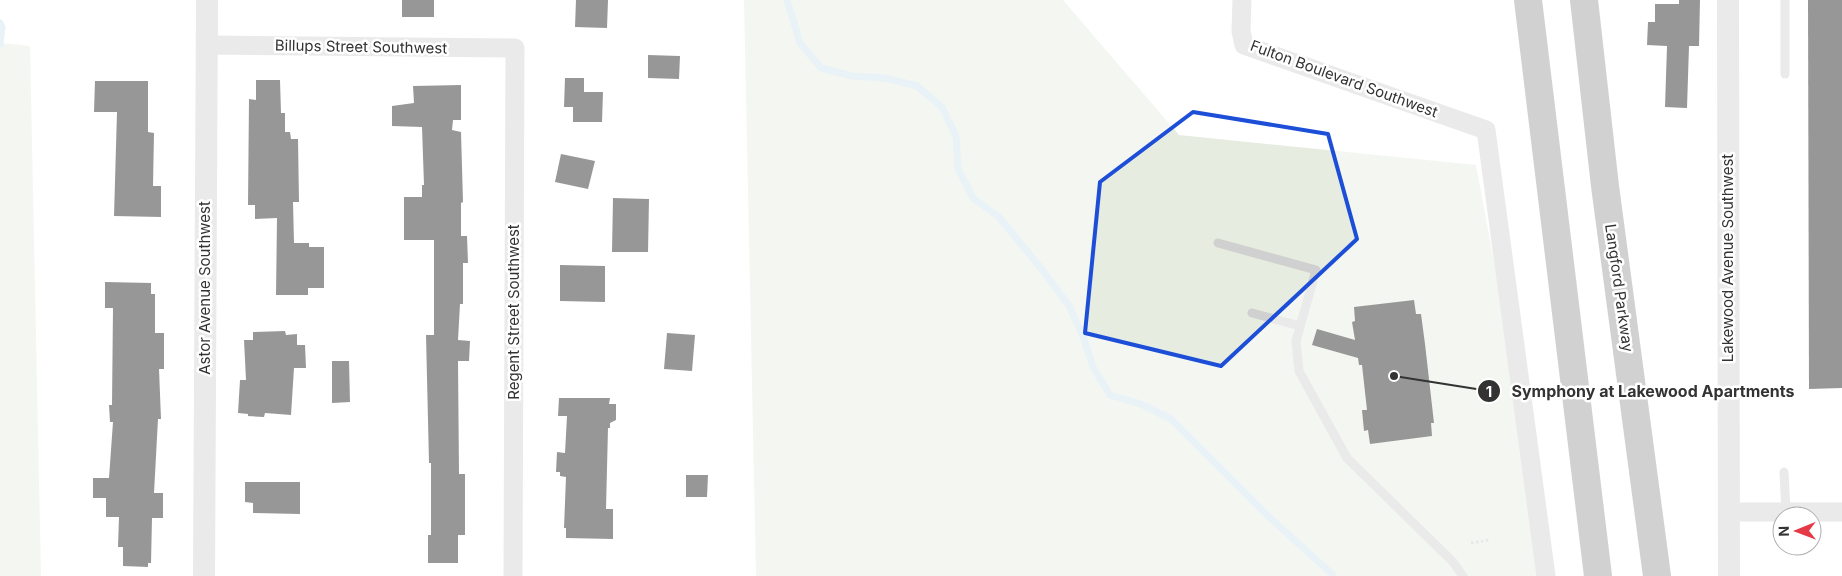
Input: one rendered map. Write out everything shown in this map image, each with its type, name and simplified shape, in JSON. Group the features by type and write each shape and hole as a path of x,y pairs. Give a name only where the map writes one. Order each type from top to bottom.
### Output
{"highway":[{"path":"1528,0 1598,576"},
{"name":"Langford Parkway","path":"1584,0 1605,186 1657,576"}],"street":[{"name":"Astor Avenue Southwest","path":"204,576 207,0"},
{"name":"Fulton Boulevard Southwest","path":"1242,0 1242,38 1244,45 1486,130 1546,576"},
{"name":"Lakewood Avenue Southwest","path":"1728,0 1729,576"},
{"name":"Billups Street Southwest","path":"207,45 515,48"},
{"name":"Regent Street Southwest","path":"513,576 515,48"},
{"path":"1728,512 1772,512"},
{"path":"1822,512 1842,512"}],"lane":[{"path":"1785,0 1785,74"},
{"path":"1218,243 1316,270 1296,341 1299,371 1347,458 1453,562 1463,576"},
{"path":"1252,313 1300,326"},
{"path":"1784,472 1786,506"}],"path":[{"path":"1471,543 1489,540"}],"highlighted area":[{"path":"1193,112 1328,134 1357,239 1221,366 1085,333 1100,182"}],"shaded area":[{"path":"744,0 1063,0 1179,135 1476,165 1531,460 1547,576 756,576"},
{"path":"0,43 30,46 41,576 0,576"}],"building":[{"path":"402,0 434,0 434,17 402,17"},
{"path":"576,0 608,0 607,28 575,27"},
{"path":"1679,0 1700,0 1699,46 1689,46 1687,108 1665,107 1667,46 1647,45 1648,22 1655,22 1655,4 1679,4"},
{"path":"1808,0 1842,0 1842,388 1809,389"},
{"path":"648,55 680,56 679,79 648,78"},
{"path":"565,78 584,78 584,92 603,92 602,122 573,122 573,107 564,107"},
{"path":"256,80 280,80 281,113 285,113 285,132 290,132 291,139 298,139 299,202 293,202 294,243 309,243 309,247 324,247 324,288 308,288 308,295 276,295 277,218 255,219 255,205 248,205 249,99 256,100"},
{"path":"95,81 148,81 148,132 154,133 153,186 161,186 161,217 114,216 117,112 94,112"},
{"path":"461,85 461,120 453,120 452,130 461,132 463,202 461,203 461,236 467,236 468,263 463,263 463,304 460,304 458,340 470,341 469,361 458,361 459,474 465,474 465,535 458,535 458,563 428,563 428,535 431,535 431,463 429,463 426,335 434,335 434,240 404,240 404,197 422,197 422,185 424,185 422,127 392,126 392,106 414,103 413,86"},
{"path":"561,154 595,161 588,189 555,182"},
{"path":"613,198 649,199 648,252 612,252"},
{"path":"560,265 605,266 605,302 560,301"},
{"path":"105,282 151,283 151,294 155,294 155,333 164,333 164,369 159,369 161,419 158,419 154,493 163,493 163,518 152,518 151,563 148,563 148,567 123,566 123,547 118,547 119,517 106,517 106,498 93,498 93,478 109,478 113,422 110,422 109,405 112,405 113,308 105,308"},
{"path":"1414,300 1416,314 1421,314 1425,344 1434,423 1431,423 1432,436 1370,444 1368,430 1364,431 1362,410 1367,410 1362,365 1359,365 1358,358 1312,345 1317,329 1355,340 1352,322 1355,321 1354,307"},
{"path":"285,331 286,335 297,334 297,345 305,345 306,368 294,368 291,415 265,413 264,417 238,413 240,380 246,380 244,340 253,340 253,332"},
{"path":"667,333 695,335 692,371 664,369"},
{"path":"332,361 349,361 350,402 332,403"},
{"path":"559,398 610,398 609,404 616,404 616,420 610,423 610,428 608,428 606,509 613,509 613,539 566,538 566,528 564,528 566,477 560,476 560,472 556,472 557,452 565,453 567,416 558,416"},
{"path":"686,475 708,475 707,497 686,497"},
{"path":"245,482 300,482 300,514 253,513 253,503 245,502"}],"waterway":[{"path":"787,0 800,43 821,68 852,76 885,78 917,86 942,107 956,136 958,169 973,198 999,217 1069,306 1083,336 1093,367 1110,395 1141,404 1171,419 1268,516 1332,574"},
{"path":"0,23 2,27 0,44"}],"place":[{"name":"Symphony at Lakewood Apartments","path":"1394,376"}]}
